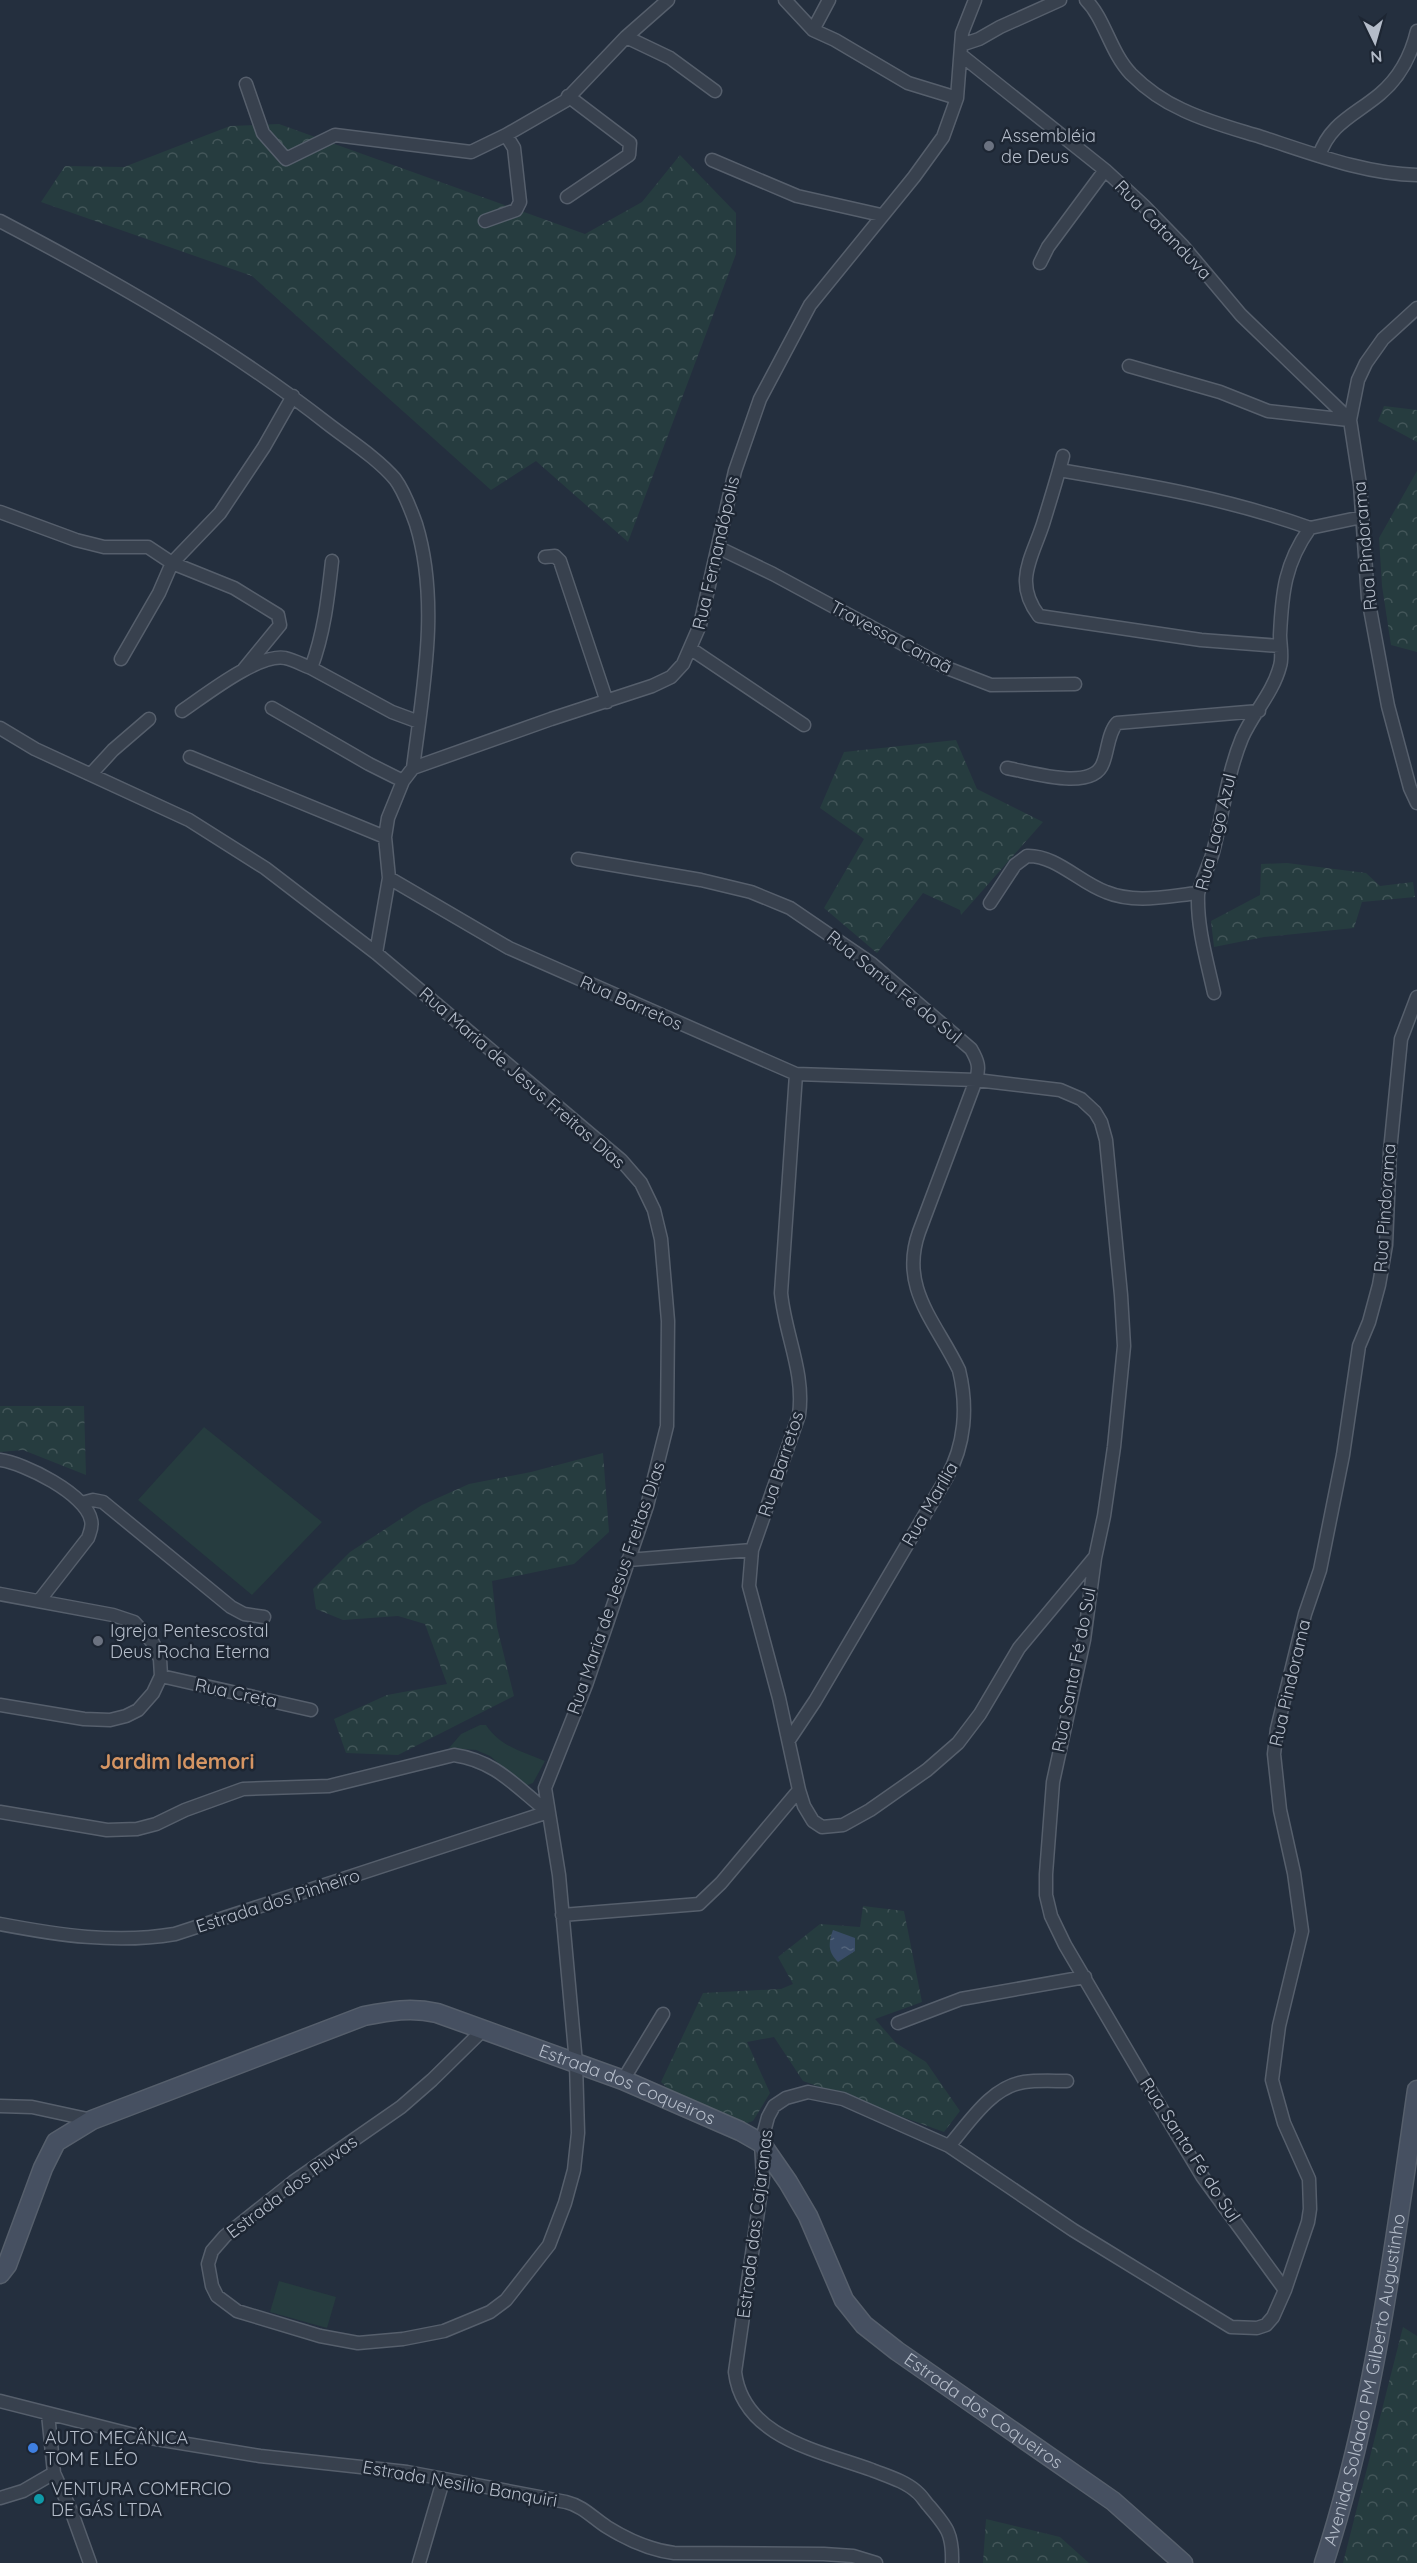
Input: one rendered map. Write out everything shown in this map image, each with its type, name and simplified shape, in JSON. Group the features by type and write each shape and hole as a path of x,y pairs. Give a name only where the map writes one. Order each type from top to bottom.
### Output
{"street":[{"path":"246,84 263,133 286,159 335,135 471,152 533,121 565,101 626,37 669,0"},
{"path":"785,0 813,30 835,40 908,83 957,98"},
{"path":"813,30 829,0"},
{"name":"Rua Fernandópolis","path":"413,768 550,719 607,702 671,677 683,664 700,625 735,471 760,399 810,305 914,177 943,136 957,98 962,33 975,0"},
{"path":"961,50 1000,27 1060,0"},
{"path":"1086,0 1092,7 1112,47 1130,73 1150,90 1189,113 1319,156 1370,168 1417,175"},
{"path":"1319,156 1324,141 1338,125 1381,94 1403,70 1417,32"},
{"path":"626,37 670,58 715,91"},
{"name":"Rua Catanduva","path":"961,50 1105,170 1183,246 1257,331 1350,420"},
{"path":"567,197 629,155 630,143 568,96"},
{"path":"485,221 516,210 520,202 514,148 506,135"},
{"path":"712,160 797,196 881,215"},
{"path":"1040,263 1048,247 1105,170"},
{"path":"0,221 95,272 189,327 292,396 394,478 401,489 415,523 426,564 426,643 413,768 404,781 387,818 385,837 389,878 376,953"},
{"name":"Rua Pindorama","path":"1417,308 1383,339 1366,363 1358,380 1350,420 1360,484 1368,598 1386,695 1410,788 1417,802"},
{"path":"1129,366 1220,392 1268,411 1350,420"},
{"path":"121,659 159,593 172,563 220,513 264,447 292,396"},
{"path":"1063,456 1042,527 1028,559 1025,588 1028,602 1039,616 1202,640 1280,646"},
{"path":"1059,470 1180,491 1254,508 1310,528 1362,517"},
{"path":"0,512 76,540 104,547 148,547 172,563 234,588 278,615 280,625 244,669 182,711"},
{"name":"Rua Lago Azul","path":"1214,993 1201,932 1198,893 1213,852 1234,761 1244,735 1274,685 1281,663 1282,596 1287,571 1297,545 1310,528"},
{"name":"Travessa Canaã","path":"719,548 773,574 967,677 991,685 1074,684"},
{"path":"545,557 555,556 560,561 607,702"},
{"path":"311,668 318,650 325,616 332,561"},
{"path":"691,649 804,725"},
{"path":"244,669 284,658 311,668 392,712 419,722"},
{"path":"272,708 369,764 404,781"},
{"path":"1075,786 1092,784 1102,767 1112,732 1117,723 1259,711"},
{"path":"91,774 113,750 149,719"},
{"name":"Rua Maria de Jesus Freitas Dias","path":"0,728 35,749 189,820 233,846 376,953 621,1160 641,1184 654,1210 661,1239 666,1292 667,1426 647,1506 586,1685 547,1778 545,1788 548,1812"},
{"path":"190,757 385,837"},
{"path":"1007,768 1061,778 1080,779 1097,774"},
{"path":"990,903 1015,865 1027,856 1047,859 1084,882 1115,895 1144,899 1198,893"},
{"name":"Rua Santa Fé do Sul","path":"578,859 701,880 750,892 790,908 872,964 971,1049 978,1061 979,1071 976,1080"},
{"name":"Rua Barretos","path":"389,878 509,948 796,1074 781,1293 800,1376 802,1395 799,1415 752,1550 749,1586 789,1740 799,1790 804,1806 813,1821 822,1827 843,1825 870,1810 927,1770 958,1743 980,1714 1020,1648 1095,1558"},
{"name":"Rua Pindorama","path":"1231,2327 1246,2329 1266,2325 1273,2317 1285,2290 1308,2222 1310,2179 1284,2123 1272,2080 1279,2026 1302,1931 1294,1873 1280,1810 1274,1754 1277,1729 1305,1614 1320,1570 1343,1455 1359,1346 1369,1322 1379,1285 1386,1245 1389,1151 1401,1039 1417,997"},
{"name":"Rua Santa Fé do Sul","path":"796,1074 976,1080 1060,1090 1081,1099 1095,1112 1101,1122 1106,1140 1124,1346 1114,1447 1084,1640 1053,1782 1046,1874 1051,1916 1065,1945 1202,2176 1285,2290"},
{"name":"Rua Marília","path":"789,1740 815,1701 957,1460 962,1440 963,1386 959,1370 914,1285 912,1257 919,1232 976,1080"},
{"path":"0,1460 26,1467 82,1503 91,1520 88,1538 39,1601"},
{"path":"82,1503 93,1500 103,1502 231,1607 244,1614 264,1617"},
{"path":"628,1560 752,1550"},
{"path":"0,1594 113,1615 134,1622 153,1643 160,1659 161,1676 153,1693 138,1710 110,1720 84,1719 0,1705"},
{"name":"Rua Creta","path":"161,1676 311,1710"},
{"path":"0,1812 107,1830 137,1829 156,1824 243,1789 329,1786 454,1755 473,1757 498,1770 548,1812"},
{"path":"562,1916 699,1904 722,1883 799,1790"},
{"name":"Estrada dos Piuvas","path":"483,2030 401,2107 293,2182 225,2236 212,2251 208,2264 212,2286 217,2296 237,2311 321,2336 358,2343 403,2339 444,2331 490,2312 506,2300 522,2282 549,2245 565,2203 574,2170 578,2133 576,2063 553,1828 548,1812"},
{"name":"Estrada dos Pinheiro","path":"0,1924 69,1936 134,1939 175,1934 548,1812"},
{"path":"898,2023 961,1999 1085,1977"},
{"name":"Estrada dos Coqueiros","path":"0,2274 7,2265 43,2168 56,2142 92,2120 364,2016 416,2008 437,2013 623,2080 740,2131 761,2143 808,2216 844,2300 864,2325 914,2363 1113,2500 1183,2563"},
{"path":"623,2080 663,2014"},
{"path":"949,2146 991,2099 1009,2086 1024,2082 1067,2080"},
{"name":"Avenida Soldado PM Gilberto Augustinho","path":"1324,2563 1366,2410 1388,2286 1417,2090"},
{"name":"Estrada das Cajaranas","path":"952,2563 950,2533 944,2522 917,2492 896,2479 781,2436 755,2418 741,2397 735,2372 763,2177 761,2143 768,2117 774,2106 786,2098 808,2092 843,2099 949,2146 1073,2230 1231,2327"},
{"path":"0,2106 32,2107 92,2120"},
{"name":"Estrada Nesilio Banquiri","path":"0,2401 138,2436 260,2456 407,2472 443,2481 575,2505 606,2527 656,2550 674,2553 824,2554 853,2556 876,2563"},
{"path":"48,2414 54,2473 72,2513 90,2563"},
{"path":"0,2498 23,2491 54,2473"},
{"path":"419,2563 443,2481"}],"green space":[{"path":"279,124 585,234 642,202 680,155 736,213 736,254 628,542 536,461 491,490 252,276 41,202 65,166 124,167 230,126"},
{"path":"1384,406 1417,410 1417,442 1378,421"},
{"path":"1417,471 1417,652 1391,645 1382,586 1379,538"},
{"path":"956,740 977,789 1043,822 961,915 960,910 923,893 877,953 824,908 864,839 820,808 844,752"},
{"path":"1287,863 1366,873 1380,886 1413,882 1415,897 1362,902 1354,928 1264,937 1214,947 1211,921 1260,895 1261,864"},
{"path":"0,1406 84,1406 86,1475 23,1450 0,1452"},
{"path":"204,1427 322,1522 252,1595 138,1500"},
{"path":"603,1453 609,1532 574,1564 492,1581 497,1627 514,1696 398,1755 346,1753 334,1719 387,1695 447,1684 425,1624 398,1616 343,1620 316,1609 313,1589 350,1552 422,1505 469,1484 531,1472"},
{"path":"480,1725 486,1725 512,1748 545,1761 533,1783 525,1786 490,1756 476,1750 449,1748 461,1734"},
{"path":"863,1906 904,1911 922,2002 875,2019 896,2043 926,2062 960,2111 944,2132 803,2081 774,2037 747,2042 770,2093 753,2121 741,2125 679,2099 661,2082 703,1993 781,1989 793,1984 778,1957 820,1924 860,1927"},
{"path":"279,2281 336,2297 327,2328 270,2312"},
{"path":"1403,2327 1417,2336 1417,2563 1343,2563"},
{"path":"986,2519 1060,2537 1089,2563 983,2563"}],"water":[{"path":"833,1930 855,1938 855,1951 838,1962 830,1948"}],"place":[{"name":"Assembléia de Deus","path":"989,146"},
{"name":"Igreja Pentescostal Deus Rocha Eterna","path":"98,1641"},
{"name":"AUTO MECÂNICA TOM E LÉO","path":"33,2448"},
{"name":"VENTURA COMERCIO DE GÁS LTDA","path":"39,2499"}],"district":[{"name":"Jardim Idemori","path":"177,1762"}]}
